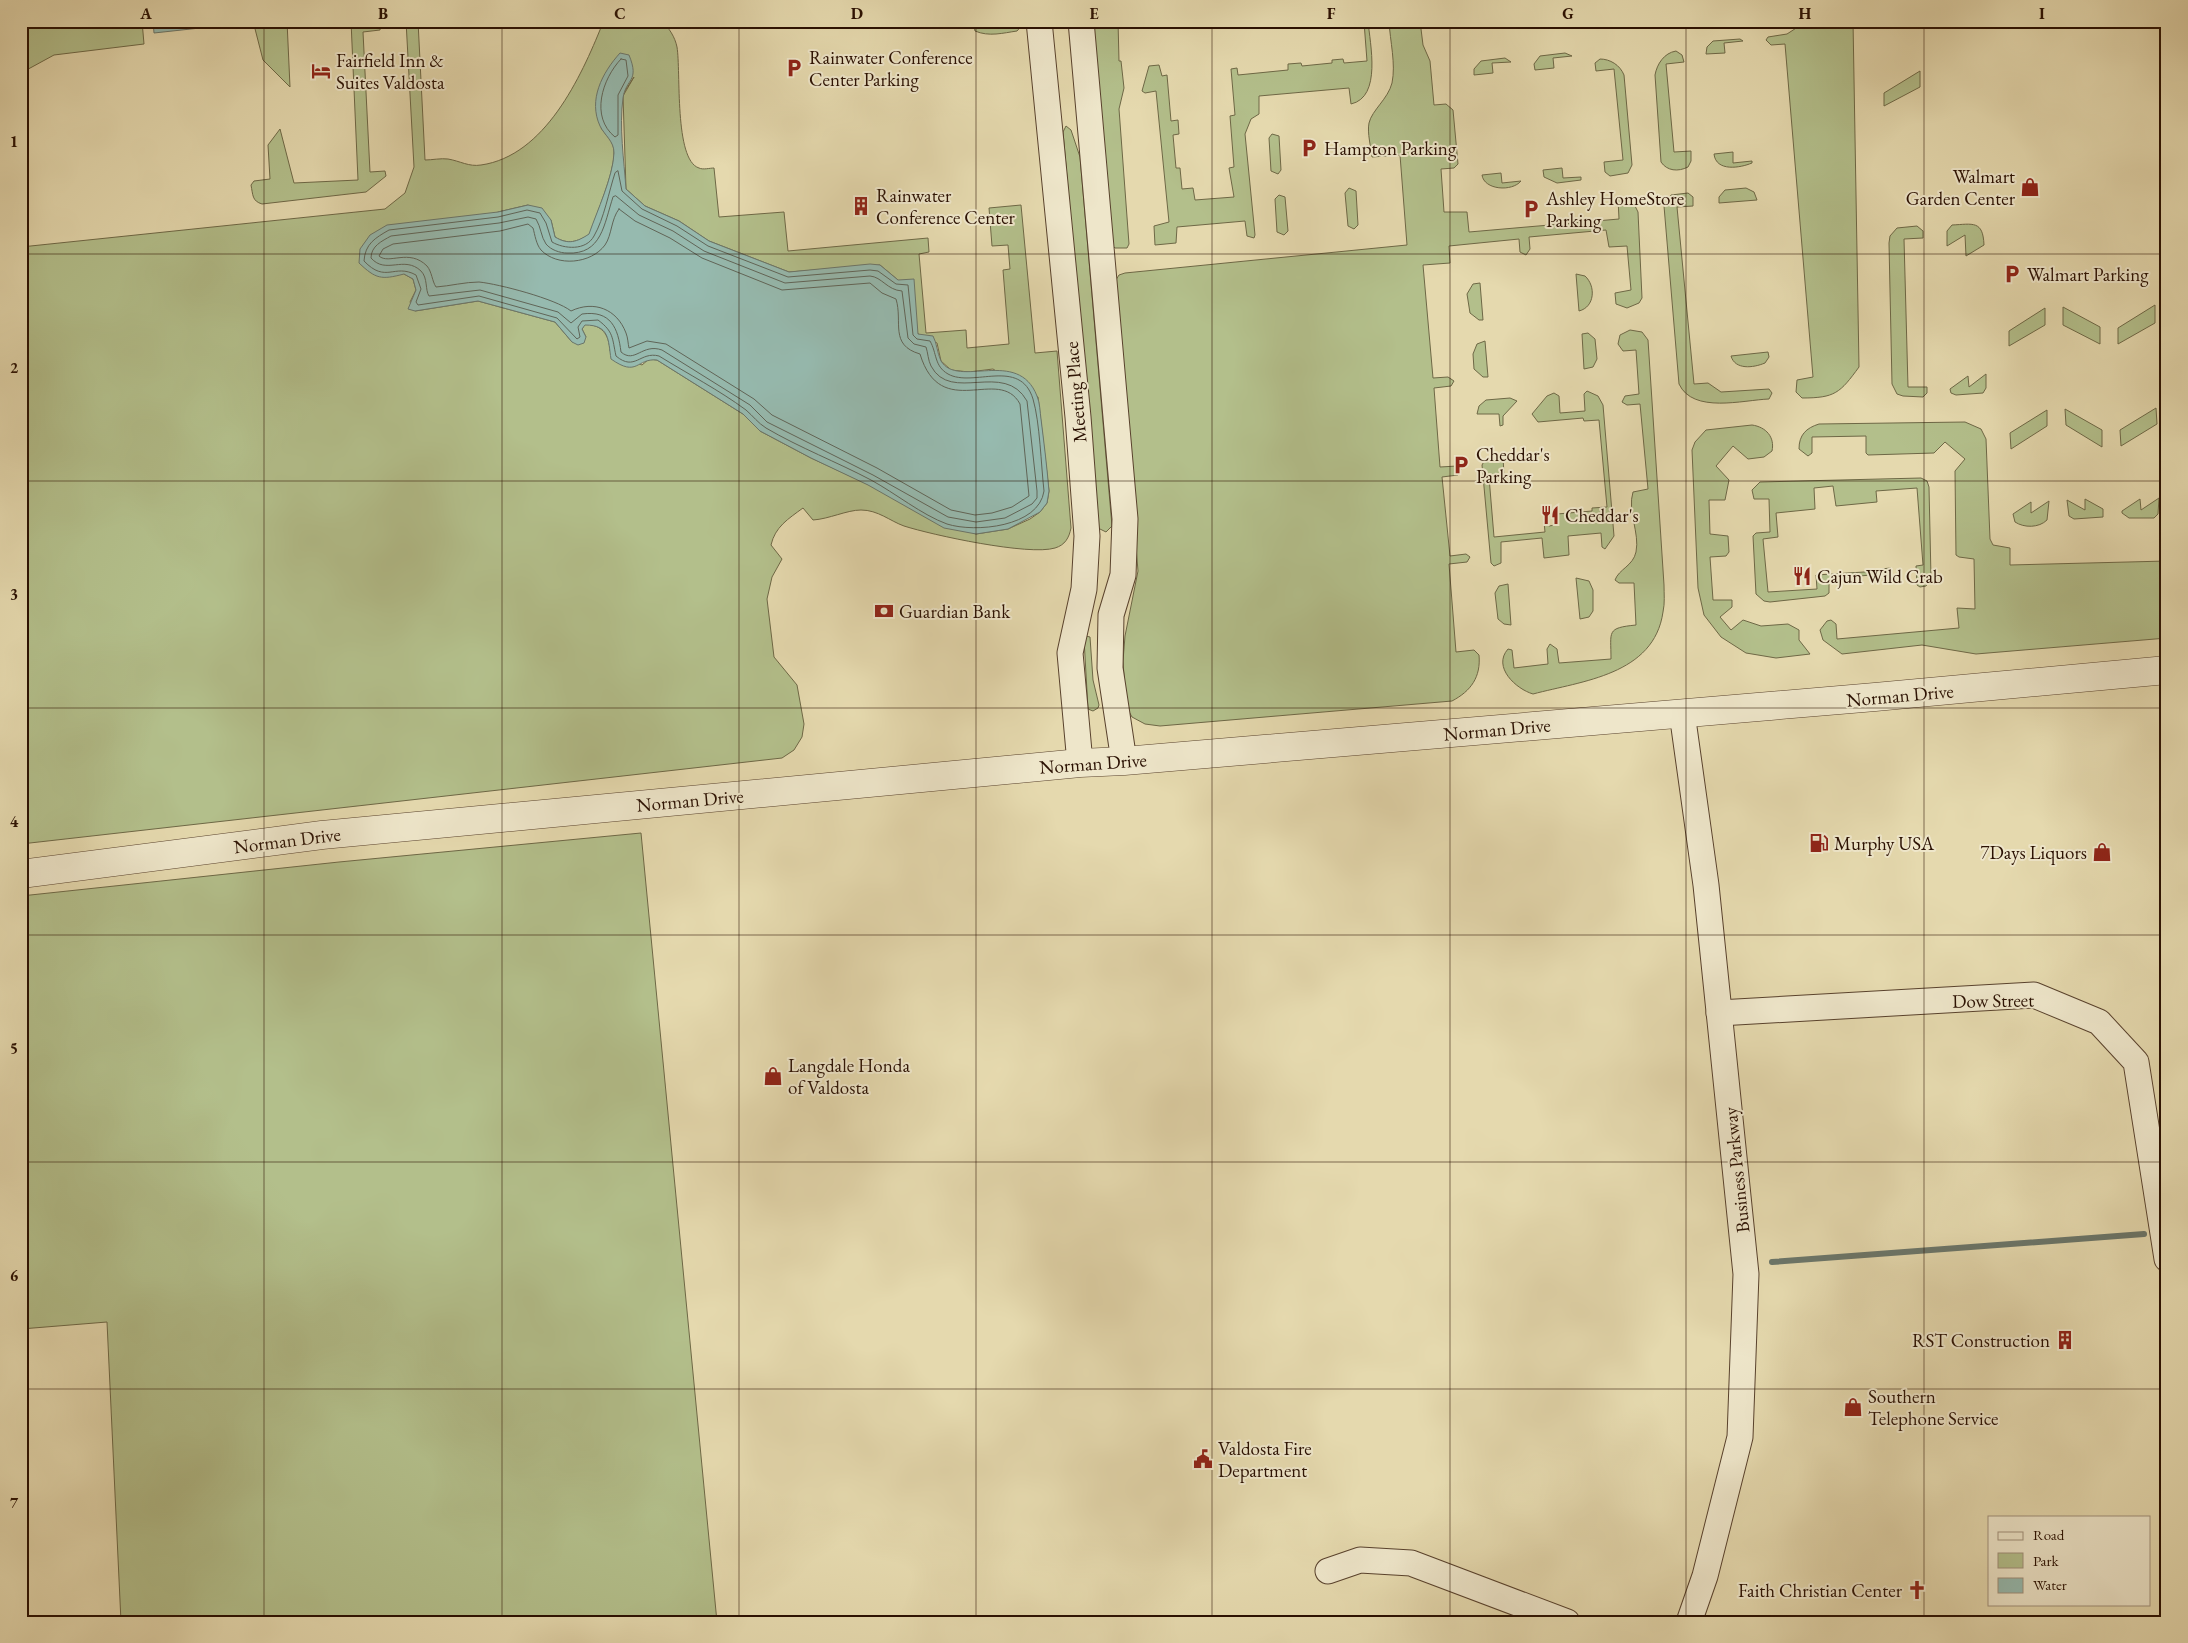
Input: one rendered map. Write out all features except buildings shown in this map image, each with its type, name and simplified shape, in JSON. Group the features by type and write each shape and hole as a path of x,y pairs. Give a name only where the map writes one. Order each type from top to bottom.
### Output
{"street":[{"name":"Meeting Place","path":"1039,21 1078,417 1087,536 1084,589 1070,653 1080,763"},
{"name":"Meeting Place","path":"1080,21 1125,519 1123,575 1111,616 1110,668 1124,761"},
{"name":"Norman Drive","path":"21,874 322,835 1080,763 1124,761 2167,670"},
{"name":"Business Parkway","path":"1682,713 1706,885 1713,968 1720,1013 1746,1274 1740,1437 1705,1576 1688,1622"},
{"name":"Dow Street","path":"1720,1013 2034,995 2099,1022 2136,1062 2167,1259"},
{"path":"1328,1571 1360,1560 1412,1563 1567,1622"}],"green space":[{"path":"21,21 142,21 144,44 54,55 21,73"},
{"path":"253,21 287,21 290,87 263,60"},
{"path":"351,21 381,22 380,30 363,32 370,172 385,171 386,176 366,192 259,203 253,197 251,185 254,181 270,179 268,145 280,129 294,183 358,180"},
{"path":"406,21 418,21 425,160 448,159 468,165 481,165 504,159 524,147 542,130 558,111 571,90 602,25 607,21 662,21 671,33 677,47 680,114 686,149 691,161 699,168 714,168 719,217 784,212 788,251 928,238 929,252 919,254 926,333 966,330 967,348 1009,344 1003,270 1010,269 1008,245 992,246 989,208 1021,205 1035,353 1057,351 1071,528 1068,538 1064,543 1055,548 1042,550 1024,549 957,539 917,530 867,510 856,510 813,520 803,508 792,516 779,528 771,545 782,559 772,577 767,599 774,657 797,685 804,724 802,737 794,750 782,758 21,844 21,247 385,209 405,193 414,167","holes":["634,77 623,96 626,189 645,206 679,221 709,241 789,272 880,265 898,280 918,334 937,343 941,361 951,370 969,372 993,369 1038,397 1049,491 1047,503 1040,512 1008,529 976,534 811,458 760,431 743,414 657,360 649,359 642,365 610,351 606,335 596,326 585,324 582,329 586,337 572,342 555,322 478,301 415,311 410,302 416,290 413,279 404,274 498,212 528,205 551,220 555,237 572,242 590,234 614,160 613,145 601,128"]},
{"path":"973,21 1026,21 1017,31 991,34 975,31"},
{"path":"1091,21 1118,21 1119,61 1121,61 1124,88 1119,109 1129,244 1127,248 1115,248 1112,245"},
{"path":"1353,21 1368,21 1371,43 1371,81 1361,99 1351,104 1349,88 1259,96 1259,114 1251,119 1245,134 1254,238 1247,236 1245,221 1177,227 1176,243 1155,245 1154,226 1169,222 1156,91 1145,93 1142,91 1149,66 1159,65 1162,76 1167,75 1171,121 1178,120 1179,134 1173,135 1176,168 1180,168 1182,189 1193,188 1195,200 1234,197 1229,168 1234,167 1230,116 1235,115 1231,69 1237,68 1238,75 1288,70 1288,64 1301,63 1302,66 1332,63 1332,60 1343,59 1344,63 1367,61 1364,22"},
{"path":"1389,21 1420,21 1423,45 1430,61 1434,105 1446,104 1453,110 1458,164 1454,168 1441,169 1444,212 1467,212 1469,232 1619,219 1618,199 1627,198 1638,212 1642,298 1639,303 1627,308 1616,304 1615,293 1631,290 1627,246 1609,247 1606,230 1529,237 1530,249 1526,255 1520,252 1519,239 1449,246 1450,263 1423,265 1433,378 1448,377 1454,381 1451,386 1434,388 1440,467 1457,466 1461,469 1458,475 1442,477 1450,556 1466,554 1470,557 1467,562 1449,564 1456,652 1474,650 1479,655 1476,677 1465,693 1452,701 1160,726 1145,724 1132,717 1126,706 1123,661 1125,636 1138,571 1114,283 1119,275 1125,273 1407,245 1400,155 1372,157 1369,136 1371,118 1392,83 1393,60"},
{"path":"1807,21 1853,21 1859,367 1847,383 1836,392 1813,398 1802,398 1796,392 1797,380 1813,377 1785,44 1771,45 1766,40 1768,37 1787,34"},
{"path":"1740,39 1743,41 1724,43 1725,53 1706,54 1707,47 1713,41"},
{"path":"1676,51 1682,55 1684,62 1666,64 1674,152 1691,151 1691,161 1688,167 1680,170 1670,169 1661,162 1655,75 1657,67 1662,60 1668,54"},
{"path":"1565,53 1572,56 1553,58 1554,68 1535,70 1534,64 1540,56"},
{"path":"1505,58 1511,62 1492,63 1493,73 1474,75 1474,69 1481,61"},
{"path":"1600,59 1614,63 1624,75 1632,165 1628,173 1610,176 1605,172 1604,162 1623,160 1614,69 1596,71 1595,63"},
{"path":"1920,71 1920,87 1884,106 1884,93"},
{"path":"1066,126 1071,130 1080,157 1112,526 1106,532 1098,528 1063,132"},
{"path":"1272,134 1279,136 1281,170 1278,174 1271,171 1269,138"},
{"path":"1733,152 1733,163 1752,161 1752,163 1735,167 1724,166 1719,164 1714,154"},
{"path":"1562,168 1563,178 1581,177 1581,180 1557,183 1544,177 1543,170"},
{"path":"1501,173 1502,183 1521,181 1511,187 1499,188 1488,184 1482,175"},
{"path":"1349,188 1356,191 1358,225 1354,229 1348,226 1345,193"},
{"path":"1746,188 1754,192 1757,200 1719,203 1719,197 1725,190"},
{"path":"1688,193 1693,197 1693,206 1677,207 1694,384 1708,383 1721,392 1769,389 1772,393 1769,399 1733,403 1707,402 1695,399 1686,393 1679,384 1664,206 1671,195"},
{"path":"1279,195 1285,197 1288,231 1284,235 1277,232 1275,199"},
{"path":"1952,225 1976,225 1982,231 1984,245 1966,256 1965,235 1947,246 1947,231"},
{"path":"1917,226 1923,231 1923,238 1904,239 1908,387 1927,387 1927,393 1923,397 1897,394 1892,384 1890,236 1897,228"},
{"path":"1576,274 1585,276 1589,280 1592,290 1591,301 1584,309 1579,311"},
{"path":"1480,283 1483,320 1479,320 1470,313 1467,294 1473,284"},
{"path":"2155,305 2155,323 2118,344 2118,328"},
{"path":"2063,307 2100,327 2100,344 2063,325"},
{"path":"2045,308 2045,325 2009,346 2009,331"},
{"path":"1630,330 1642,332 1648,340 1664,585 1663,612 1657,633 1646,650 1631,662 1613,672 1593,679 1533,694 1513,682 1504,670 1504,656 1508,649 1512,650 1514,668 1548,664 1547,649 1550,644 1557,649 1559,663 1611,659 1612,633 1619,628 1636,625 1634,583 1619,583 1615,580 1632,561 1636,552 1637,545 1632,507 1633,492 1648,489 1640,404 1627,405 1622,402 1625,396 1639,394 1636,350 1623,351 1618,344 1620,335"},
{"path":"1588,333 1595,339 1597,359 1593,367 1584,369 1582,334"},
{"path":"1485,341 1488,377 1483,377 1474,369 1473,354 1477,344"},
{"path":"1768,352 1769,357 1765,363 1750,367 1736,364 1731,356"},
{"path":"1986,374 1986,388 1983,393 1956,395 1951,393 1950,389 1968,376 1969,387"},
{"path":"1587,391 1598,396 1603,405 1614,536 1605,549 1602,547 1601,533 1568,536 1569,555 1544,558 1542,538 1501,542 1501,563 1494,566 1491,563 1482,465 1486,458 1503,457 1504,475 1489,477 1494,537 1545,532 1544,522 1549,526 1555,525 1557,514 1592,511 1592,508 1607,507 1599,420 1584,421 1583,418 1538,422 1532,414 1547,396 1554,393 1559,396 1560,413 1585,411 1584,394"},
{"path":"1510,398 1517,401 1503,416 1503,425 1500,426 1499,414 1477,414 1479,406 1486,400"},
{"path":"2156,408 2157,424 2121,446 2120,430"},
{"path":"2065,409 2102,430 2102,447 2066,425"},
{"path":"2047,410 2047,426 2011,449 2010,433"},
{"path":"1965,422 1981,429 1986,439 1990,539 1993,545 2010,548 2010,565 2167,561 2167,638 1976,654 1922,645 1842,654 1823,640 1820,630 1827,621 1831,620 1836,624 1837,639 1959,628 1957,608 1975,609 1974,559 1956,555 1955,471 1965,459 1945,442 1934,453 1868,455 1866,453 1866,436 1812,437 1812,453 1808,456 1799,449 1802,436 1807,430 1819,424"},
{"path":"1752,425 1765,430 1771,437 1772,451 1764,457 1748,459 1733,446 1716,466 1729,480 1725,500 1709,500 1710,534 1728,536 1729,552 1726,556 1710,557 1713,600 1732,600 1732,607 1720,617 1731,630 1743,620 1761,626 1788,624 1799,630 1799,640 1810,654 1776,658 1746,653 1721,637 1704,615 1698,588 1692,450 1695,442 1706,430"},
{"path":"1921,478 1927,481 1929,487 1931,578 1926,586 1920,587 1917,585 1916,566 1923,565 1917,488 1876,491 1877,502 1836,506 1833,486 1814,488 1815,509 1776,513 1778,537 1763,539 1768,592 1817,589 1816,575 1880,571 1880,569 1891,568 1891,573 1829,579 1829,593 1825,596 1770,602 1764,601 1756,594 1753,536 1756,533 1770,532 1769,499 1754,499 1752,490 1760,482"},
{"path":"2159,498 2158,514 2154,518 2129,518 2122,513 2122,511 2140,499 2141,510"},
{"path":"2085,499 2103,509 2103,517 2074,519 2069,516 2067,500 2085,510"},
{"path":"2049,501 2047,520 2044,523 2031,526 2015,522 2013,514 2031,502 2031,513"},
{"path":"1576,578 1589,581 1593,590 1593,611 1589,617 1580,619"},
{"path":"1508,584 1511,625 1504,624 1498,619 1495,593 1499,586"},
{"path":"1086,636 1090,637 1093,680 1099,705 1093,711 1088,709 1084,639"},
{"path":"641,833 717,1622 121,1622 107,1322 21,1329 21,896 339,862"}],"water":[{"path":"153,21 199,21 200,28 154,33"},
{"path":"620,53 629,55 633,70 633,75 623,98 621,120 626,189 645,206 679,221 709,241 789,272 870,264 880,265 898,280 914,279 918,334 933,336 941,361 949,369 960,371 1003,371 1016,374 1028,382 1037,396 1049,491 1047,503 1040,512 1008,529 976,534 944,528 868,485 760,431 743,414 657,360 650,360 636,366 627,367 611,359 608,340 599,328 585,325 582,329 586,337 584,343 578,345 572,342 555,322 478,301 415,311 408,309 416,290 413,279 404,274 379,277 359,263 360,249 370,235 387,225 498,212 528,205 542,208 551,220 555,237 572,242 589,234 608,183 614,153 613,145 600,126 597,116 596,97 603,78"}],"waterway":[{"path":"1772,1262 2144,1234"}],"place":[{"name":"Rainwater Conference Center Parking","path":"794,68"},
{"name":"Fairfield Inn & Suites Valdosta","path":"321,71"},
{"name":"Hampton Parking","path":"1309,148"},
{"name":"Walmart Garden Center","path":"2030,187"},
{"name":"Rainwater Conference Center","path":"861,206"},
{"name":"Ashley HomeStore Parking","path":"1531,209"},
{"name":"Walmart Parking","path":"2012,274"},
{"name":"Cheddar's Parking","path":"1461,465"},
{"name":"Cheddar's","path":"1550,515"},
{"name":"Cajun Wild Crab","path":"1802,576"},
{"name":"Guardian Bank","path":"884,611"},
{"name":"Murphy USA","path":"1819,843"},
{"name":"7Days Liquors","path":"2102,852"},
{"name":"Langdale Honda of Valdosta","path":"773,1076"},
{"name":"RST Construction","path":"2065,1340"},
{"name":"Southern Telephone Service","path":"1853,1407"},
{"name":"Valdosta Fire Department","path":"1203,1459"},
{"name":"Faith Christian Center","path":"1917,1590"}]}
